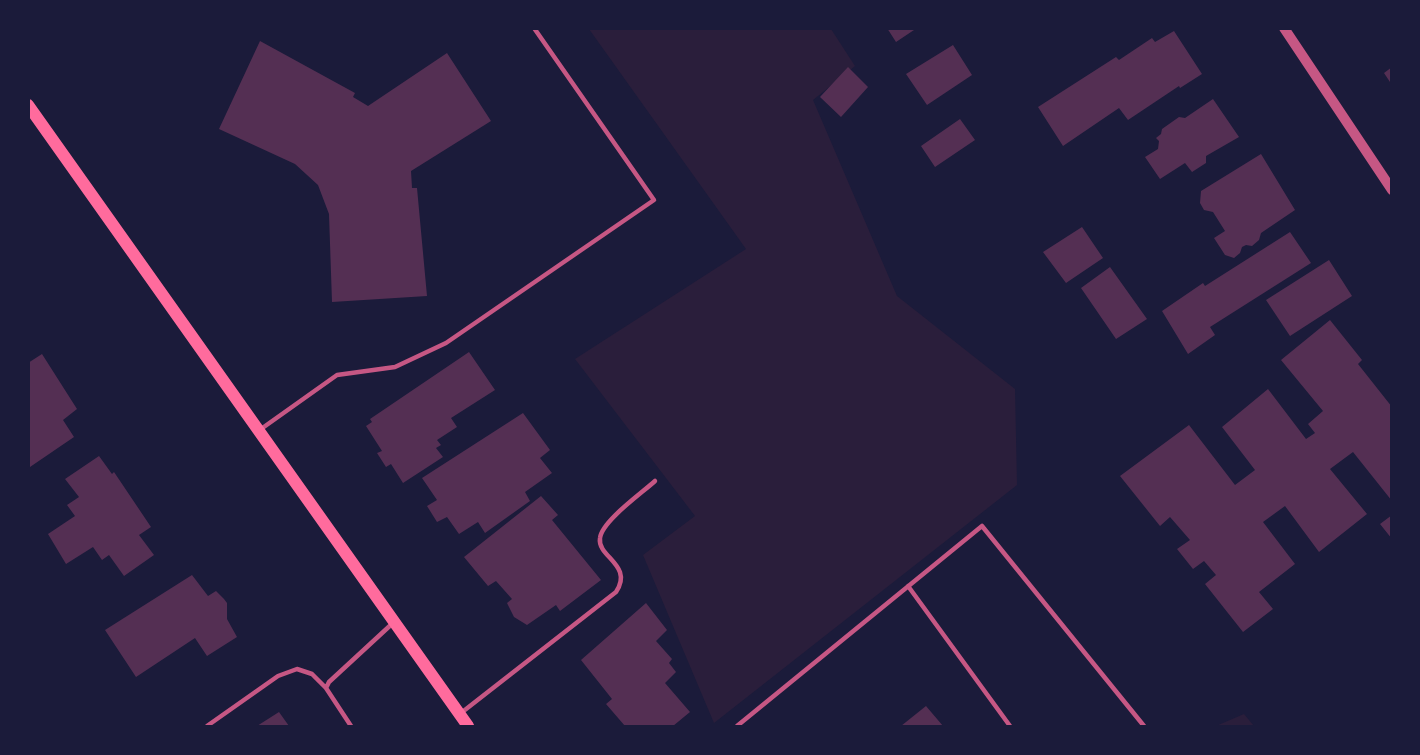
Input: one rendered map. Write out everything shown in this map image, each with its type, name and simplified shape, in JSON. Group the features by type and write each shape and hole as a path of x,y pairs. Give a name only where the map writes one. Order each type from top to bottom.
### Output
{"main road":[{"path":"28,105 468,726"}],"street":[{"path":"1284,28 1392,190"}],"lane":[{"path":"259,430 337,375 395,367 446,343 654,200 534,28"},
{"path":"459,715 616,592 621,584 621,575 601,545 600,538 606,525 655,481"},
{"path":"737,726 982,526 1144,726"},
{"path":"908,586 1010,726"},
{"path":"326,688 329,682 394,622"},
{"path":"207,726 278,676 297,669 312,674 326,688 351,726"}],"shaded area":[{"path":"589,29 831,29 855,66 813,100 897,296 1015,389 1017,485 714,723 643,555 695,516 575,359 746,249"},
{"path":"1244,714 1254,726 1216,726"}],"building":[{"path":"887,28 917,28 896,42"},
{"path":"1174,31 1202,74 1180,88 1179,86 1128,120 1119,108 1063,146 1038,107 1116,57 1119,60 1152,38 1155,42"},
{"path":"260,41 355,93 353,97 368,106 447,53 491,121 411,171 412,188 417,188 427,296 332,302 329,214 318,185 295,164 219,129"},
{"path":"953,45 972,75 927,105 906,74"},
{"path":"848,67 868,87 841,117 820,97"},
{"path":"1392,67 1392,85 1384,73"},
{"path":"1213,99 1239,137 1206,156 1206,163 1192,172 1185,163 1160,179 1145,157 1158,149 1159,141 1156,138 1161,134 1162,129 1179,117 1185,118"},
{"path":"960,119 975,140 935,167 921,146"},
{"path":"1261,154 1295,210 1261,233 1259,240 1252,246 1242,247 1240,253 1234,258 1225,255 1214,238 1225,231 1213,212 1204,210 1200,203 1201,191"},
{"path":"1082,227 1103,258 1066,283 1043,252"},
{"path":"1290,232 1311,263 1210,327 1215,335 1188,354 1162,311 1203,283 1205,286"},
{"path":"1329,260 1352,296 1290,336 1266,300"},
{"path":"1110,267 1147,319 1116,339 1081,288"},
{"path":"1330,320 1362,360 1358,364 1392,407 1392,501 1353,452 1330,469 1367,514 1319,552 1285,506 1263,522 1295,564 1259,592 1273,609 1243,632 1205,584 1216,575 1204,561 1193,569 1177,549 1190,540 1170,517 1160,526 1120,476 1189,425 1235,485 1255,470 1222,427 1268,389 1306,439 1315,433 1308,424 1323,411 1281,360"},
{"path":"469,352 495,390 451,418 457,427 437,440 441,445 436,448 443,457 403,483 391,464 386,467 377,453 382,451 366,426 372,422 370,419"},
{"path":"42,354 77,409 63,420 74,437 30,467 28,464 28,363"},
{"path":"523,413 550,450 540,458 552,473 525,492 530,501 485,533 478,522 459,534 447,517 437,522 427,506 437,500 422,478"},
{"path":"99,456 112,474 114,472 151,527 139,535 154,555 124,576 109,555 102,560 93,547 66,564 48,534 75,516 67,505 79,497 65,479"},
{"path":"541,496 558,515 552,520 601,580 560,611 556,605 527,625 514,617 507,603 512,599 496,581 488,586 464,557"},
{"path":"1392,515 1392,539 1380,524"},
{"path":"192,575 208,596 216,591 227,603 227,619 237,637 207,656 195,638 136,677 105,630"},
{"path":"646,603 667,630 656,641 672,659 669,663 676,672 665,683 690,712 673,726 625,726 606,704 612,699 581,660"},
{"path":"926,706 943,726 901,726"},
{"path":"279,712 289,726 257,726"}]}
